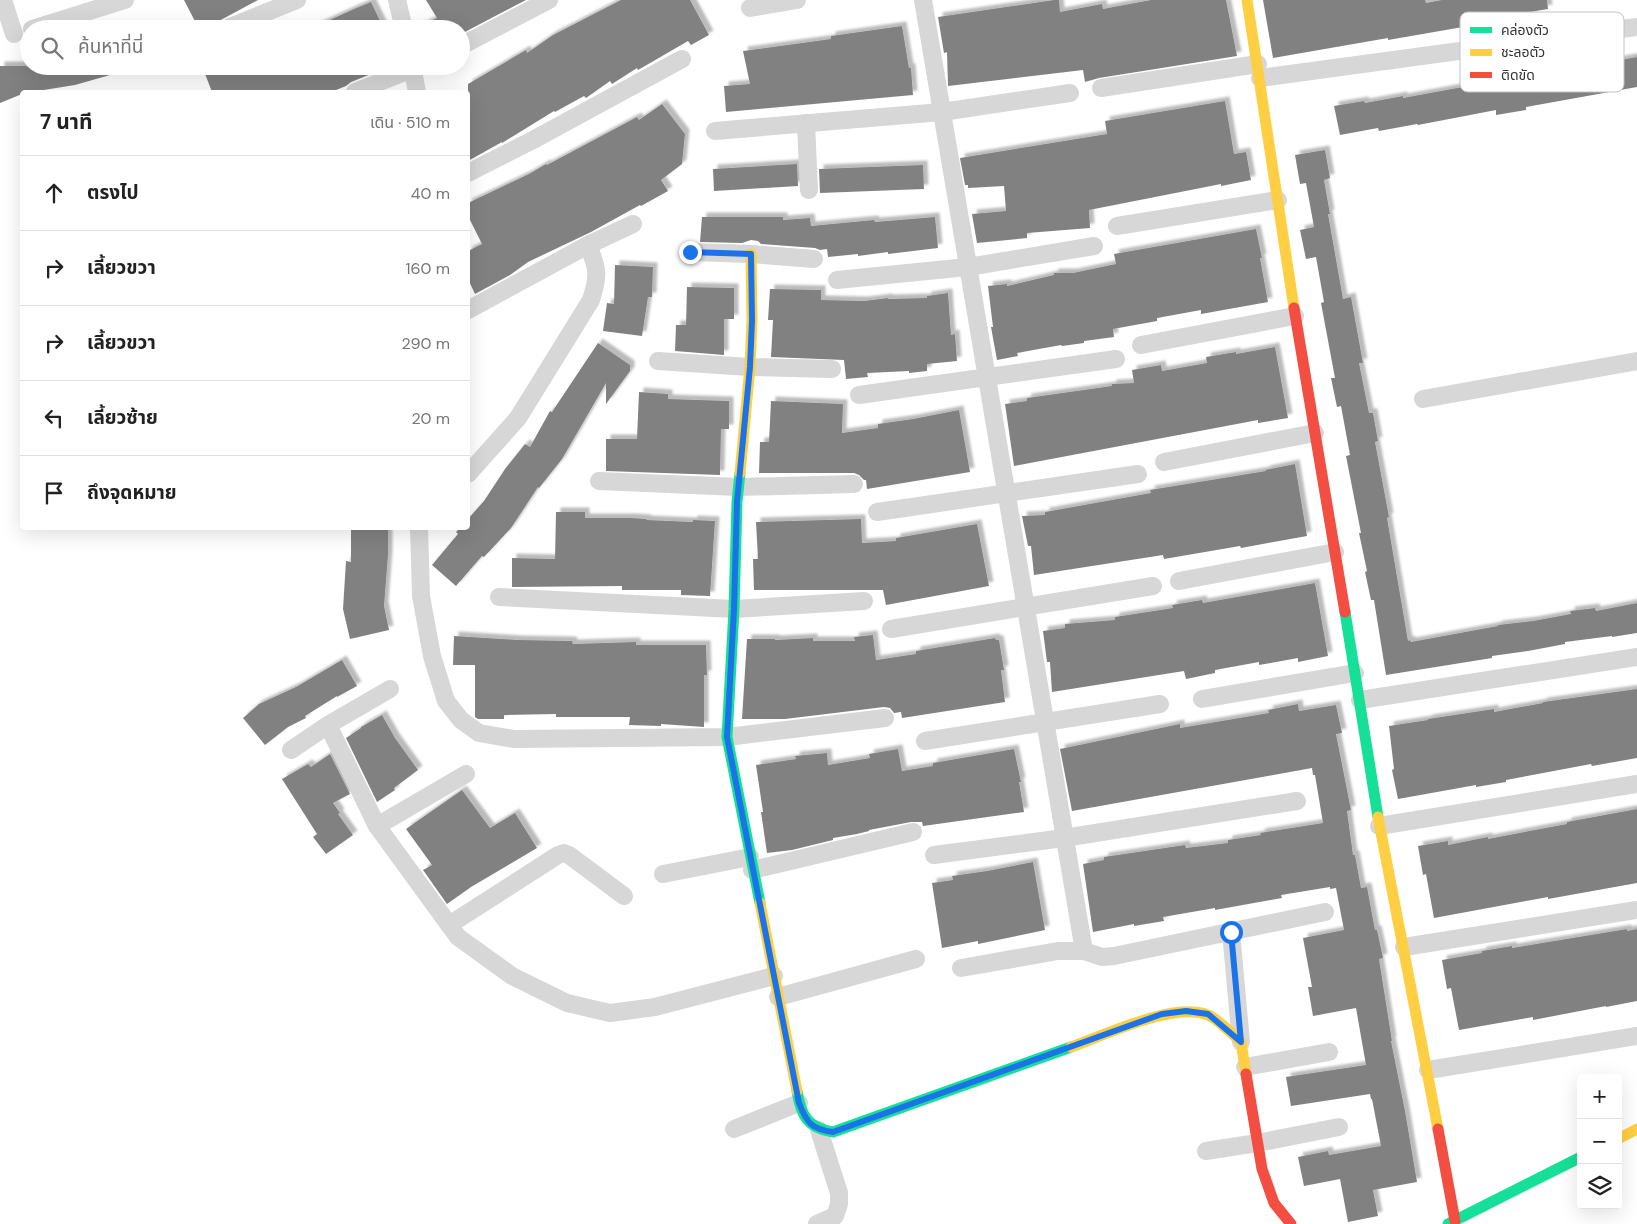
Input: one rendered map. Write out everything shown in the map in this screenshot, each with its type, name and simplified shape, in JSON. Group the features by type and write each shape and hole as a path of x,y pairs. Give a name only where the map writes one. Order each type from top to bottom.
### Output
{"street":[{"path":"3,0 19,33"},
{"path":"61,20 125,0"},
{"path":"247,20 297,0"},
{"path":"397,0 402,20"},
{"path":"470,41 549,0"},
{"path":"750,8 797,0"},
{"path":"923,0 1084,951"},
{"path":"1247,0 1295,316 1360,700 1379,826 1428,1070 1451,1222 1577,1160"},
{"path":"1624,29 1637,27"},
{"path":"1101,88 1460,48"},
{"path":"470,172 682,59"},
{"path":"360,90 398,75"},
{"path":"416,75 417,90"},
{"path":"716,131 942,112 1070,93"},
{"path":"806,123 809,190"},
{"path":"1117,226 1278,200"},
{"path":"470,309 588,245 633,224"},
{"path":"470,472 518,418 591,300 597,283 597,266 588,245"},
{"path":"838,280 968,267 1094,246"},
{"path":"690,252 751,254 814,260"},
{"path":"751,254 752,320 750,367 738,487 727,737 799,1103 805,1119 819,1130 833,1132 1162,1014 1186,1011 1208,1014 1241,1042"},
{"path":"1141,346 1295,316"},
{"path":"859,395 1116,359"},
{"path":"658,361 750,367 832,369"},
{"path":"1423,399 1637,361"},
{"path":"1164,462 1315,433"},
{"path":"877,512 1138,474"},
{"path":"599,481 738,487 854,484"},
{"path":"419,530 421,596 432,656 446,701 461,720 479,733 514,739 727,737 885,718"},
{"path":"1179,581 1335,552"},
{"path":"891,629 1152,586"},
{"path":"499,597 734,609 864,601"},
{"path":"1360,700 1637,657"},
{"path":"1202,699 1355,673"},
{"path":"291,750 390,689"},
{"path":"925,741 1160,704"},
{"path":"328,726 377,826 449,925 458,937 512,976 567,1003 610,1013 655,1007 774,976"},
{"path":"377,826 466,774"},
{"path":"1379,826 1637,784"},
{"path":"934,856 1064,838 1297,801"},
{"path":"663,874 751,863 914,832"},
{"path":"449,925 558,855 564,854 569,855 624,896"},
{"path":"1404,947 1637,910"},
{"path":"961,968 1058,951 1084,951 1102,957 1114,956 1325,912"},
{"path":"1231,932 1241,1042 1262,1169 1274,1203 1291,1224"},
{"path":"778,997 916,959"},
{"path":"1428,1070 1637,1036"},
{"path":"1245,1067 1329,1052"},
{"path":"734,1129 799,1103"},
{"path":"1206,1151 1339,1127"},
{"path":"1622,1137 1637,1129"},
{"path":"817,1224 834,1216 839,1204 839,1193 819,1130"}],"building":[{"path":"184,0 258,0 221,20 194,20"},
{"path":"426,0 526,0 470,29 470,20 433,20 437,18"},
{"path":"621,0 690,0 709,35 691,45 688,41 638,70 637,68 612,84 610,81 586,98 584,96 554,111 502,143 470,160 470,90 468,90 468,84 526,50 527,53 553,35"},
{"path":"1059,0 1060,12 1102,4 1103,9 1151,0 1226,0 1237,56 1099,78 1085,82 1083,70 948,86 947,52 944,53 938,17"},
{"path":"1263,0 1425,0 1426,3 1442,0 1547,0 1548,9 1530,12 1460,12 1460,28 1273,58"},
{"path":"371,2 380,20 330,20"},
{"path":"902,26 909,68 911,68 913,95 726,112 724,86 750,84 743,51 831,39 831,36"},
{"path":"1637,57 1637,87 1624,89 1624,59"},
{"path":"0,66 20,66 20,75 110,75 75,85 44,90 20,90 20,95 0,103"},
{"path":"205,75 368,75 336,90 211,90"},
{"path":"1460,88 1460,92 1609,92 1526,107 1526,110 1496,115 1496,110 1418,125 1379,131 1378,128 1340,135 1334,106 1403,96 1403,98"},
{"path":"1225,101 1234,154 1246,152 1251,180 1221,186 1221,184 1089,210 1090,228 1027,233 1027,238 977,243 972,214 1006,211 1004,186 968,188 968,185 965,185 960,158 1107,134 1105,121"},
{"path":"662,104 685,134 682,164 661,180 668,191 591,232 528,262 510,275 475,294 470,283 470,250 482,244 470,220 470,202 547,165 637,117 639,120"},
{"path":"1325,150 1330,178 1324,180 1330,214 1328,214 1343,299 1351,297 1363,363 1359,363 1369,413 1373,413 1378,441 1375,442 1389,517 1387,518 1408,641 1571,614 1570,611 1595,608 1596,611 1637,603 1637,633 1565,642 1565,644 1492,656 1492,658 1386,675 1374,600 1371,600 1365,572 1367,571 1359,533 1361,533 1346,456 1350,455 1341,406 1337,407 1331,378 1335,378 1321,303 1324,302 1316,257 1306,259 1300,230 1314,227 1306,183 1300,184 1295,155"},
{"path":"797,164 798,186 714,191 713,169"},
{"path":"923,165 924,189 820,193 819,169"},
{"path":"702,217 783,217 783,220 810,218 811,226 935,217 938,248 888,254 888,252 828,257 827,249 820,250 761,244 758,241 751,240 742,243 700,242"},
{"path":"1256,229 1268,302 1201,314 1201,310 1157,318 1157,321 1113,329 1114,337 1017,353 1018,356 997,360 991,327 993,327 988,286 1007,284 1007,286 1054,275 1054,273 1073,273 1116,264 1114,254"},
{"path":"615,265 653,267 652,297 648,297 642,336 603,331 607,303 614,304"},
{"path":"687,287 734,288 734,319 724,319 724,355 675,351 676,325 686,325"},
{"path":"770,289 821,290 821,300 864,301 888,298 927,298 927,296 948,293 951,335 955,334 957,361 927,364 927,371 867,373 868,377 846,379 844,360 771,357 773,320 768,320"},
{"path":"598,343 630,365 630,371 606,404 606,383 562,459 538,487 511,528 484,557 482,556 456,586 432,565 458,534 456,532 458,530 470,530 470,517 484,501 505,469 525,444 530,447 550,411 552,412"},
{"path":"1275,347 1288,418 1258,423 1258,420 1014,466 1005,404 1027,401 1027,398 1112,386 1112,384 1134,383 1132,370 1161,365 1162,371 1207,363 1206,357"},
{"path":"639,392 668,394 668,399 729,401 729,429 721,429 720,475 606,471 606,439 637,439"},
{"path":"771,401 843,404 842,433 878,428 878,424 959,410 970,472 867,489 866,480 854,473 759,473 760,442 769,442"},
{"path":"1295,464 1307,536 1164,559 1163,555 1034,575 1031,546 1028,546 1022,516 1045,515 1045,512 1151,493 1150,490 1266,471"},
{"path":"556,512 585,512 585,518 631,518 693,522 693,520 715,521 710,596 681,595 681,590 622,590 622,586 512,587 512,558 555,559"},
{"path":"861,519 862,543 896,541 896,538 977,524 989,586 886,605 883,590 754,590 753,559 758,559 756,522"},
{"path":"351,530 388,530 384,606 389,630 350,639 343,609 346,561 351,562"},
{"path":"1315,583 1328,656 1298,662 1298,658 1259,665 1259,662 1215,670 1215,673 1186,679 1184,671 1052,692 1050,662 1047,662 1043,631 1065,628 1065,624 1115,620 1115,617 1173,608 1172,605 1202,600 1203,603"},
{"path":"873,635 876,660 916,654 916,651 995,638 999,640 1004,670 1001,670 1005,702 902,718 901,712 894,713 890,708 884,707 785,719 742,719 747,639 813,638 813,641 855,641 854,637"},
{"path":"454,636 572,641 573,644 636,642 636,645 706,645 707,675 704,675 704,727 661,724 661,726 629,725 630,717 556,717 556,714 504,715 504,719 478,719 475,717 475,665 453,665"},
{"path":"342,660 357,686 305,716 306,718 288,727 265,745 243,718 259,704 296,687"},
{"path":"1637,689 1637,758 1592,766 1591,764 1506,780 1506,782 1476,787 1476,785 1398,799 1392,770 1394,769 1389,726 1494,709 1494,712 1543,702"},
{"path":"1298,704 1299,711 1336,705 1342,733 1336,734 1351,810 1347,811 1353,855 1355,855 1361,888 1367,887 1375,930 1377,930 1383,958 1379,959 1391,1041 1417,1182 1373,1190 1378,1216 1348,1222 1340,1179 1304,1186 1298,1157 1328,1151 1329,1155 1381,1146 1370,1094 1291,1106 1286,1077 1366,1065 1356,1008 1313,1016 1308,987 1312,987 1303,938 1344,930 1336,888 1330,889 1330,887 1281,895 1282,898 1163,917 1164,921 1134,926 1134,924 1093,932 1083,864 1104,860 1104,857 1185,845 1186,848 1228,843 1228,840 1261,835 1260,833 1323,823 1315,775 1313,775 1312,768 1072,811 1060,749 1180,724 1180,728 1269,713 1268,710"},
{"path":"382,715 395,738 418,770 394,788 395,790 377,802 346,738"},
{"path":"898,749 902,771 933,766 933,763 1014,749 1021,782 1019,782 1024,812 923,826 922,822 911,822 833,838 833,840 792,850 767,853 756,765 796,759 795,756 827,753 828,765 870,758 869,754"},
{"path":"330,754 350,794 333,803 340,813 338,814 353,835 326,854 313,837 317,834 282,779 308,764 311,767"},
{"path":"462,790 490,828 515,813 537,848 471,887 447,904 423,870 432,865 406,829"},
{"path":"1637,809 1637,883 1434,918 1426,874 1423,875 1418,846 1448,841 1448,845 1488,837 1488,839"},
{"path":"1033,862 1045,930 978,944 978,941 942,948 932,883 953,880 952,876"},
{"path":"1627,929 1627,931 1637,929 1637,1001 1533,1020 1533,1017 1459,1030 1451,988 1447,989 1442,960 1482,953 1482,951 1512,946 1512,948"}],"traffic: fast":[{"path":"740,473 737,502 734,609 727,737 760,903"},
{"path":"1345,612 1378,817"},
{"path":"797,1091 803,1113 811,1124 833,1132 1071,1047"},
{"path":"1448,1224 1577,1159"}],"traffic: slow":[{"path":"1247,0 1294,308"},
{"path":"740,473 750,367 752,320 751,254"},
{"path":"1378,817 1438,1129"},
{"path":"760,903 797,1091"},
{"path":"1071,1047 1140,1021 1177,1012 1194,1012 1212,1017 1241,1042 1246,1074"},
{"path":"1622,1137 1637,1129"}],"traffic: jam":[{"path":"1294,308 1345,612"},
{"path":"1246,1074 1262,1169 1274,1203 1291,1224"},
{"path":"1438,1129 1455,1221"}],"route":[{"path":"690,252 751,254 752,320 750,367 737,502 734,609 727,737 762,922 799,1103 805,1119 819,1130 833,1132 1162,1014 1186,1011 1208,1014 1241,1042 1231,932"}]}
